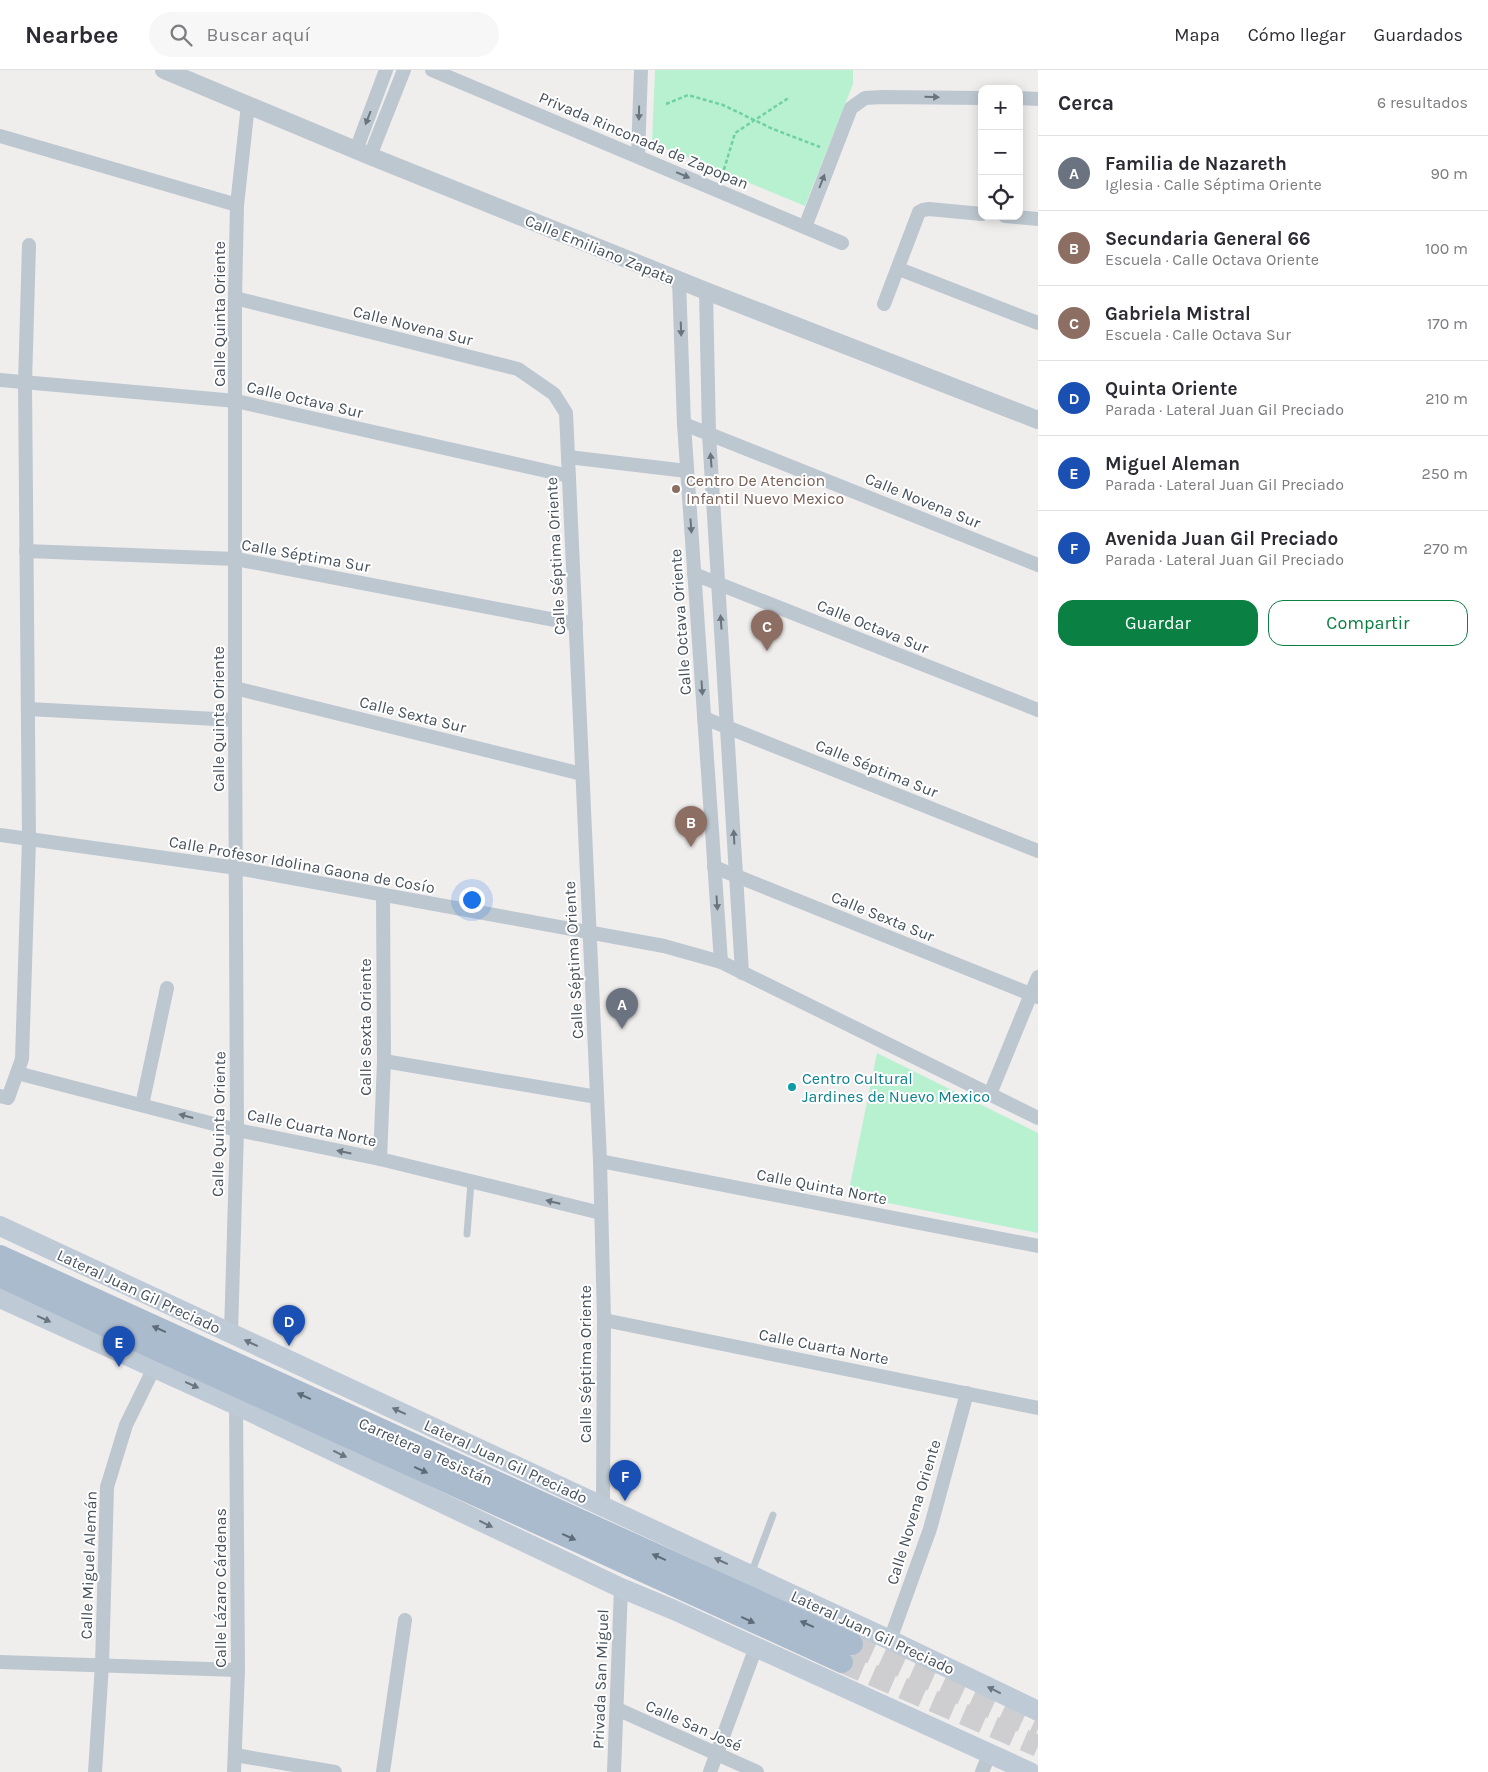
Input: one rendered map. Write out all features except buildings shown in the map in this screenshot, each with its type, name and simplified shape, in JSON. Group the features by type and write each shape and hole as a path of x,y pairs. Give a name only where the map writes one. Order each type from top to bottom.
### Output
{"main road":[{"name":"Lateral Juan Gil Preciado","path":"0,1226 1038,1710"},
{"name":"Carretera a Tesistán","path":"0,1256 847,1654 138,1341 0,1276"},
{"path":"0,1298 236,1404 620,1588 756,1647 986,1763 1030,1772"}],"street":[{"name":"Calle Emiliano Zapata","path":"164,70 363,153 706,291 1038,420"},
{"path":"363,153 386,70"},
{"path":"363,153 404,70"},
{"name":"Privada Rinconada de Zapopan","path":"432,70 842,243"},
{"path":"638,156 640,70"},
{"path":"805,227 833,152 852,108 865,98 978,98"},
{"path":"1023,98 1038,98"},
{"name":"Calle Quinta Oriente","path":"231,1333 237,1130 235,298 237,204 248,105"},
{"path":"0,136 237,204"},
{"path":"884,304 919,212 923,210 978,214"},
{"path":"1023,218 1038,219"},
{"path":"4,1097 22,1059 29,840 25,383 29,245"},
{"path":"899,268 1038,322"},
{"name":"Calle Octava Oriente","path":"679,280 684,424 720,962"},
{"path":"706,291 709,434 742,973"},
{"name":"Calle Novena Sur","path":"235,298 518,369 554,394 566,413"},
{"name":"Calle Octava Sur","path":"0,380 236,401 569,476"},
{"name":"Calle Séptima Oriente","path":"566,413 600,1161 604,1320 603,1506"},
{"name":"Calle Novena Sur","path":"684,424 1038,565"},
{"path":"568,457 687,471"},
{"name":"Calle Séptima Sur","path":"26,551 236,559 576,624"},
{"name":"Calle Octava Sur","path":"694,574 1038,710"},
{"name":"Calle Sexta Sur","path":"235,688 582,774"},
{"path":"28,709 235,720"},
{"name":"Calle Séptima Sur","path":"704,718 1038,851"},
{"name":"Calle Profesor Idolina Gaona de Cosío","path":"0,835 237,868 664,946 720,962 1038,1118"},
{"name":"Calle Sexta Sur","path":"714,867 1034,996"},
{"name":"Calle Sexta Oriente","path":"380,1159 384,1061 383,896"},
{"path":"990,1094 1034,996 1038,977"},
{"path":"142,1105 167,988"},
{"path":"384,1061 597,1097"},
{"name":"Calle Cuarta Norte","path":"17,1073 237,1130 380,1159 601,1213"},
{"name":"Calle Quinta Norte","path":"600,1161 1038,1246"},
{"name":"Calle Cuarta Norte","path":"604,1320 1038,1408"},
{"name":"Calle Miguel Alemán","path":"95,1772 102,1666 107,1487 126,1425 154,1368"},
{"name":"Calle Novena Oriente","path":"890,1640 930,1530 967,1393"},
{"name":"Calle Lázaro Cárdenas","path":"234,1772 238,1670 236,1404"},
{"name":"Privada San Miguel","path":"614,1772 620,1588"},
{"path":"384,1772 405,1620"},
{"path":"710,1772 756,1647"},
{"path":"0,1662 238,1670"},
{"name":"Calle San José","path":"617,1710 757,1772"},
{"path":"235,1755 335,1772"}],"lane":[{"path":"467,1234 471,1182"},
{"path":"750,1575 773,1516"}],"path":[{"path":"666,104 688,95 723,105 754,120 833,152"},
{"path":"718,190 735,133 790,97"}],"green space":[{"path":"655,70 853,70 853,84 805,206 652,143"},
{"path":"877,1053 1038,1133 1038,1233 848,1195"}],"tunnel":[{"path":"852,1644 1038,1729"},
{"path":"842,1662 1038,1746"}],"place":[{"name":"Centro De Atencion Infantil Nuevo Mexico","path":"676,489"},
{"name":"Gabriela Mistral","path":"767,651"},
{"name":"Secundaria General 66","path":"691,847"},
{"name":"Familia de Nazareth","path":"622,1029"},
{"name":"Centro Cultural Jardines de Nuevo Mexico","path":"792,1087"},
{"name":"Quinta Oriente","path":"289,1346"},
{"name":"Miguel Aleman","path":"119,1367"},
{"name":"Avenida Juan Gil Preciado","path":"625,1501"}]}
